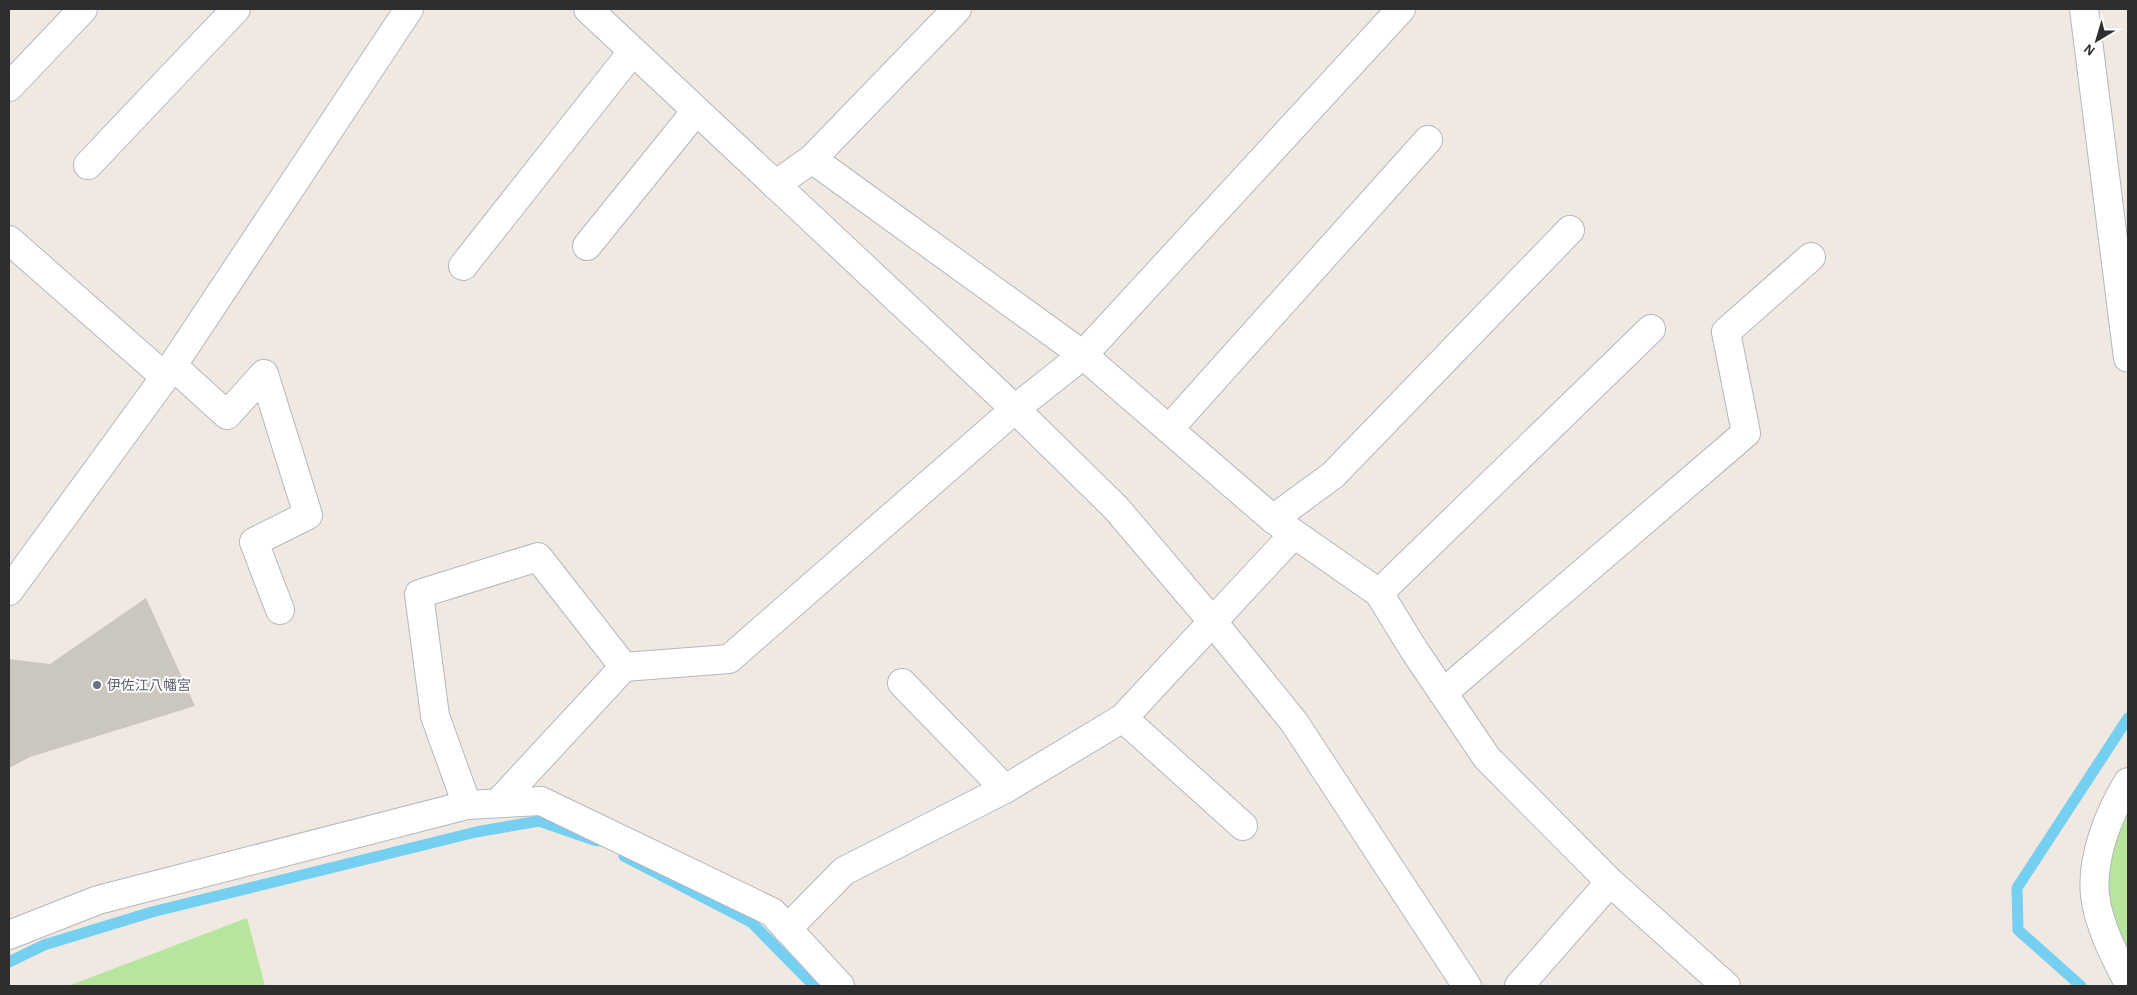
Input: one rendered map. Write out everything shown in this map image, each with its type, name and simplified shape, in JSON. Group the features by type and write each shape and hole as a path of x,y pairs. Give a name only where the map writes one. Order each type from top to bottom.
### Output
{"street":[{"path":"9,87 83,9"},
{"path":"88,165 236,9"},
{"path":"9,591 169,371 409,9"},
{"path":"588,9 1015,409 1116,508 1212,621 1294,722 1466,986"},
{"path":"775,185 812,159 957,9"},
{"path":"498,803 624,667 729,659 1015,409 1084,355 1401,9"},
{"path":"2084,9 2128,358"},
{"path":"464,266 633,51"},
{"path":"587,246 696,111"},
{"path":"1169,429 1428,140"},
{"path":"812,159 1084,355 1284,527 1379,592 1414,650 1486,758 1610,882 1726,986"},
{"path":"787,929 844,872 1004,789 1123,718 1212,621 1284,527 1570,230"},
{"path":"9,240 169,371 227,415 264,374 308,515 254,542 280,610"},
{"path":"1443,693 1746,433 1726,332 1811,257"},
{"path":"1379,592 1651,329"},
{"path":"467,805 435,716 418,594 538,557 624,667"},
{"path":"902,683 1004,789"},
{"path":"1123,718 1243,826"},
{"path":"2128,782 2114,804 2098,856 2095,896 2108,943 2128,982"},
{"path":"9,935 98,900 467,805 541,801 772,912 840,986"},
{"path":"1520,986 1610,882"}],"green space":[{"path":"2128,800 2128,959 2109,908 2106,871"},
{"path":"247,918 265,986 68,986"}],"building":[{"name":"伊佐江八幡宮","path":"146,598 195,706 30,757 9,768 9,659 50,664"}],"waterway":[{"path":"2081,986 2018,930 2017,888 2128,718"},
{"path":"9,962 44,945 152,912 476,832 539,821 597,841"},
{"path":"624,856 751,922 814,986"}],"place":[{"name":"伊佐江八幡宮","path":"97,685"}]}
